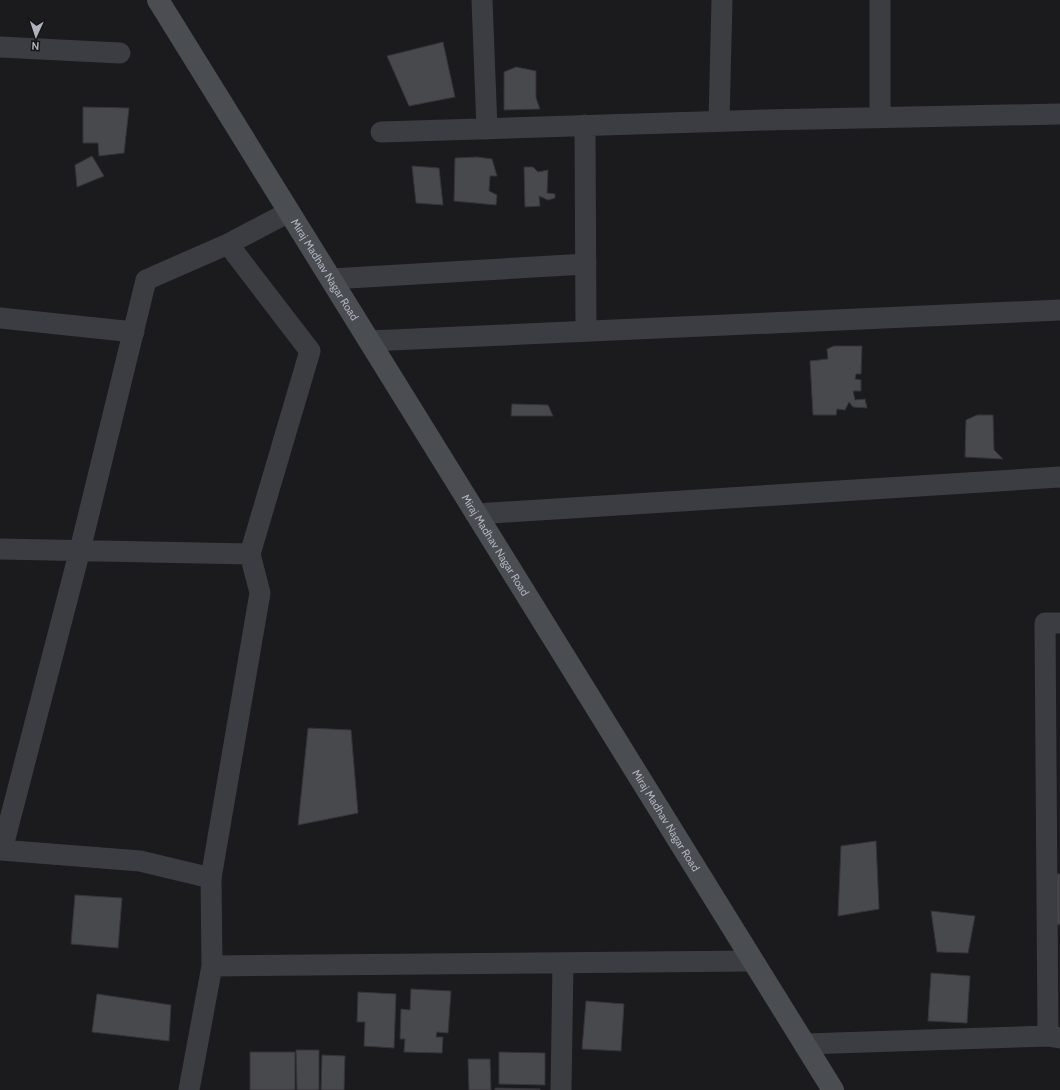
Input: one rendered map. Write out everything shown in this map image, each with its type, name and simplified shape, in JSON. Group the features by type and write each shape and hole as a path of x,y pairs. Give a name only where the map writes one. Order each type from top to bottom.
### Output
{"street":[{"name":"Miraj Madhav Nagar Road","path":"158,0 833,1090"},
{"path":"482,0 487,129"},
{"path":"719,121 722,0"},
{"path":"880,0 880,117"},
{"path":"0,47 120,52"},
{"path":"381,132 719,121 1060,114"},
{"path":"585,126 586,331"},
{"path":"211,878 140,861 1,850 80,550 146,280 228,244 289,212"},
{"path":"189,1090 212,966 211,878 260,593 250,554 310,351 228,244"},
{"path":"331,279 586,264"},
{"path":"369,341 1060,310"},
{"path":"0,318 134,332"},
{"path":"476,514 1060,477"},
{"path":"0,549 250,554"},
{"path":"804,1044 1054,1037 1045,623 1060,623"},
{"path":"212,966 563,964 752,961"},
{"path":"561,1090 563,964"}],"building":[{"path":"443,42 455,97 409,106 387,56"},
{"path":"516,67 536,71 536,98 540,109 504,110 504,72"},
{"path":"83,107 129,108 124,153 99,156 98,143 83,143"},
{"path":"92,156 104,176 77,187 75,165"},
{"path":"477,157 492,159 497,176 490,176 489,191 497,195 496,205 454,201 455,158"},
{"path":"412,166 439,168 443,205 416,203"},
{"path":"524,167 533,167 538,172 548,170 547,193 555,194 555,198 548,200 539,196 540,206 525,207"},
{"path":"834,346 862,346 861,374 856,374 855,379 861,380 861,391 853,391 855,400 865,399 867,408 853,407 849,402 845,410 837,409 836,415 813,415 810,361 828,359 827,349"},
{"path":"512,404 548,405 553,416 511,416"},
{"path":"977,415 993,415 994,450 1003,459 965,457 966,420"},
{"path":"308,728 351,730 358,813 298,825"},
{"path":"876,841 879,909 838,916 841,846"},
{"path":"1057,874 1060,874 1060,925 1055,924"},
{"path":"75,895 122,898 118,948 71,944"},
{"path":"931,911 975,916 968,953 937,952"},
{"path":"931,973 970,976 967,1023 928,1021"},
{"path":"411,989 451,991 448,1033 437,1032 436,1037 443,1037 442,1053 404,1052 405,1039 400,1039 401,1009 410,1010"},
{"path":"358,992 396,994 394,1048 364,1046 365,1022 357,1022"},
{"path":"97,994 171,1005 169,1041 92,1032"},
{"path":"586,1001 624,1004 621,1051 582,1049"},
{"path":"296,1050 319,1050 319,1090 297,1090"},
{"path":"250,1052 295,1052 295,1090 250,1090"},
{"path":"499,1052 545,1053 545,1085 499,1084"},
{"path":"322,1055 345,1056 344,1090 321,1090"},
{"path":"468,1059 490,1059 491,1090 469,1090"},
{"path":"495,1088 540,1089 540,1090 495,1090"}]}
